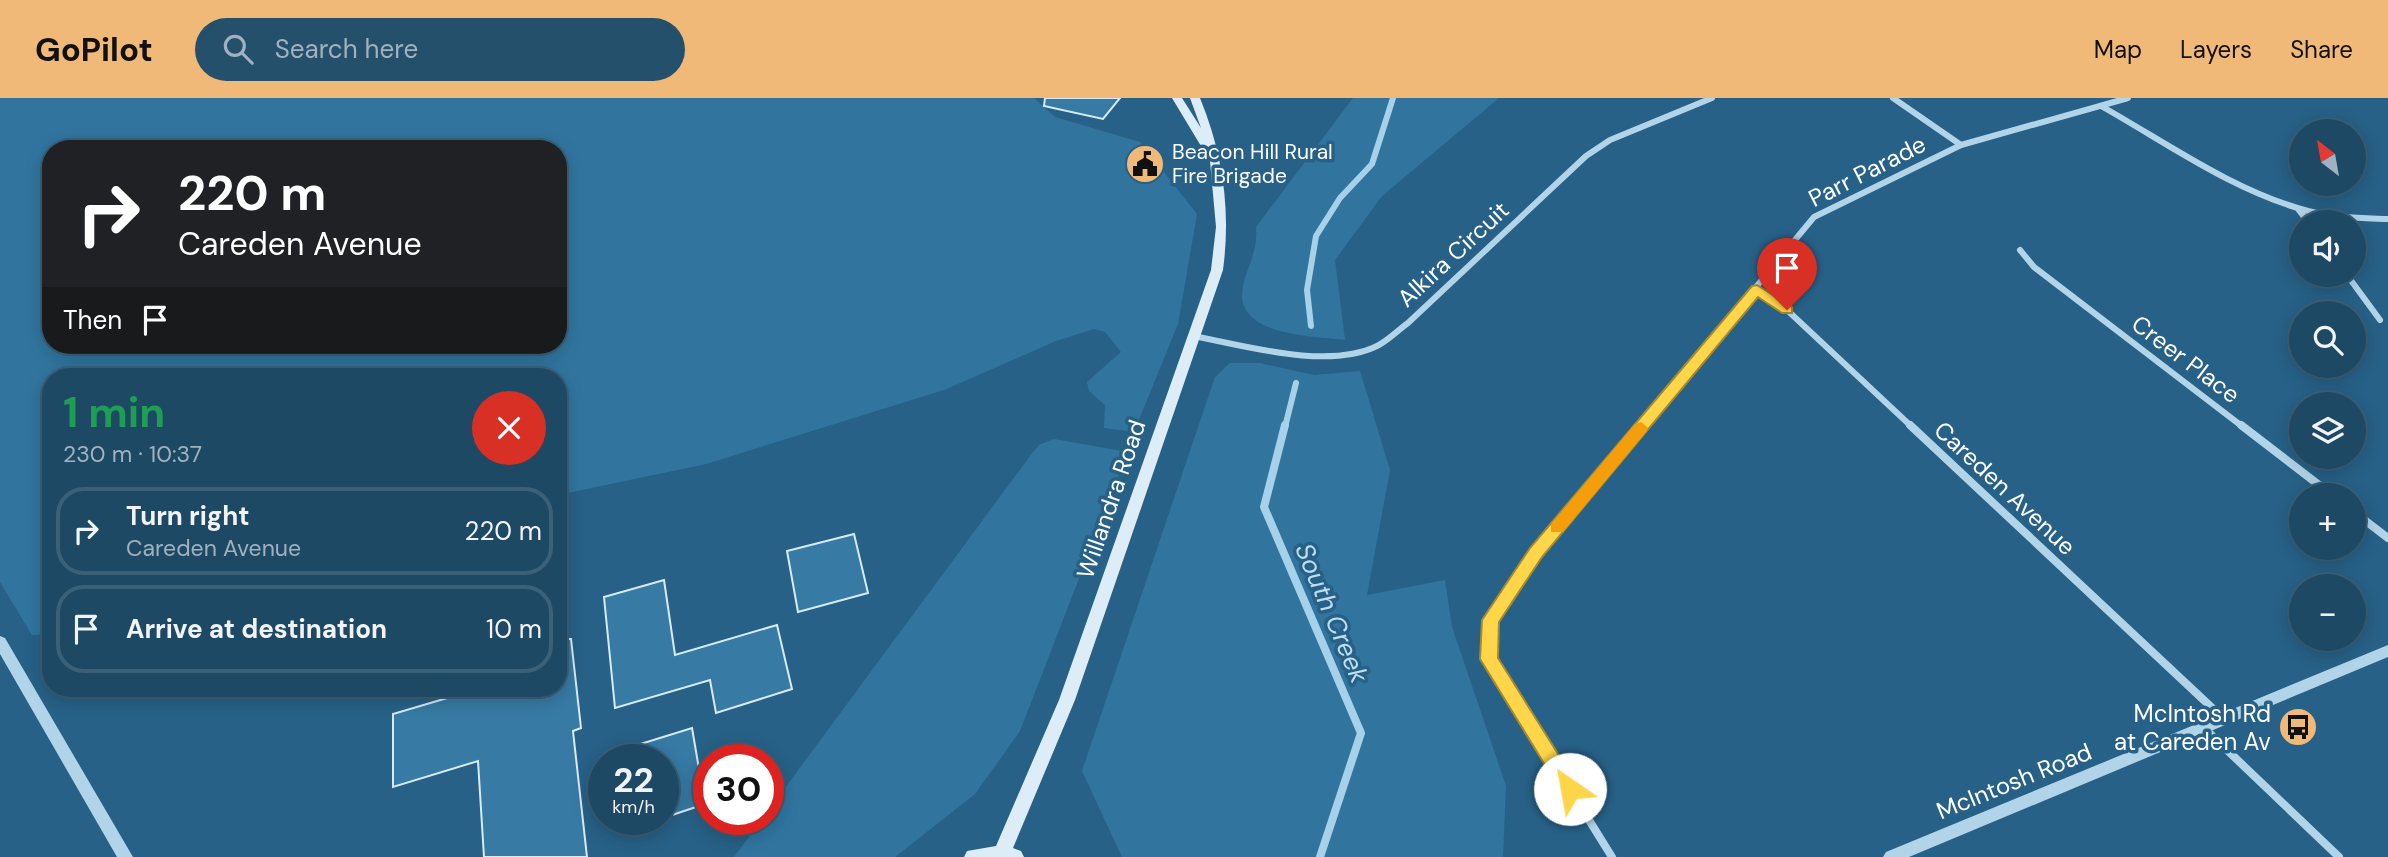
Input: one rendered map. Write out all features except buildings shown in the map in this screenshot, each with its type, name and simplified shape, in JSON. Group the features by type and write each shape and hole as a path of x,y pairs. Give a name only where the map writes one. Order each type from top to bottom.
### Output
{"main road":[{"name":"Willandra Road","path":"1177,98 1211,153"},
{"name":"Willandra Road","path":"1009,855 1067,700 1217,270 1223,222 1210,133 1195,98"},
{"path":"973,857 1009,855"}],"street":[{"name":"Alkira Circuit","path":"1194,336 1317,355 1353,354 1378,346 1408,323 1586,156 1610,140 1712,98"},
{"path":"1893,98 1961,145"},
{"name":"Parr Parade","path":"1612,857 1489,659 1490,620 1536,553 1814,217 1961,145 2127,98"},
{"path":"2100,105 2258,192 2298,208 2332,216 2388,219"},
{"name":"Creer Place","path":"2020,250 2034,267 2316,483"},
{"path":"2356,287 2380,320"},
{"name":"Careden Avenue","path":"1757,289 1787,310 2224,719"},
{"path":"2366,521 2388,538"},
{"path":"0,642 125,857"},
{"name":"McIntosh Road","path":"1891,857 2388,651"},
{"path":"2204,728 2339,857"}],"shaded area":[{"path":"0,98 1034,98 1055,117 1140,142 1197,214 1178,324 1134,432 1104,428 1105,405 1089,391 1087,382 1121,352 1105,332 1094,329 1056,341 944,390 706,464 567,493 567,368 42,368 42,634 32,635 0,582"},
{"path":"1353,98 1499,98 1382,196 1335,260 1345,340 1300,335 1268,327 1255,320 1246,309 1242,296 1255,246 1256,227"},
{"path":"1230,363 1260,363 1314,375 1360,371 1390,470 1367,595 1445,580 1452,627 1506,786 1503,857 1122,857 1082,771 1215,377"},
{"path":"1054,439 1128,452 1020,731 975,794 895,857 734,857 750,835 784,835 784,789 1039,445"}],"waterway":[{"name":"South Creek","path":"1311,326 1307,290 1316,236 1340,198 1372,164 1393,98"},
{"name":"South Creek","path":"1285,427 1296,383"},
{"name":"South Creek","path":"1285,425 1264,507 1361,733 1320,857"}],"slow traffic":[{"path":"1557,528 1641,428"}],"place":[{"name":"Beacon Hill Rural Fire Brigade","path":"1145,164"},
{"name":"McIntosh Rd at Careden Av","path":"2298,727"}],"route":[{"path":"1570,789 1489,659 1490,620 1536,553 1757,289 1787,310"}]}
